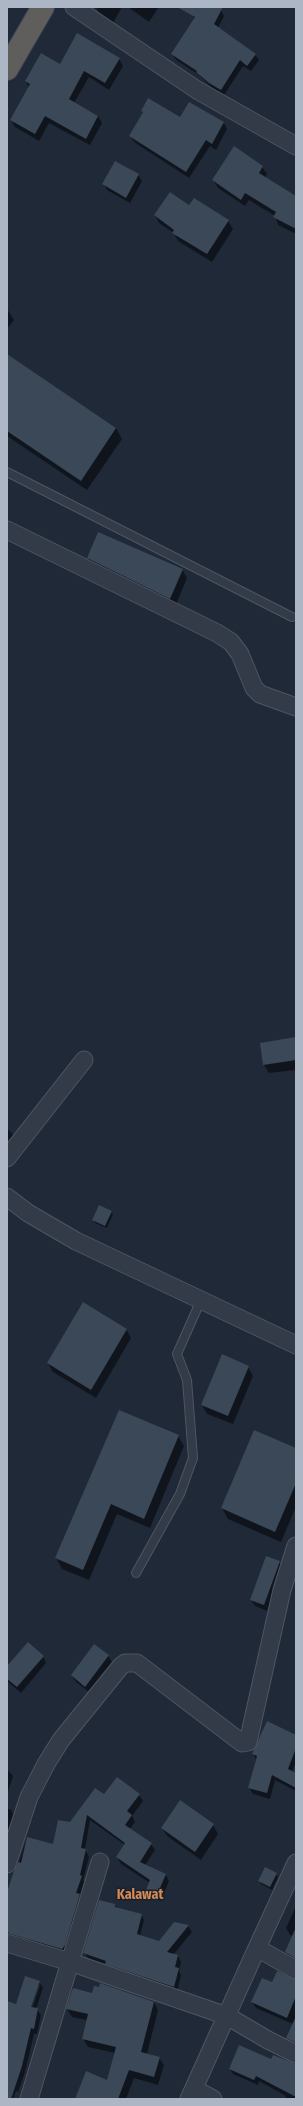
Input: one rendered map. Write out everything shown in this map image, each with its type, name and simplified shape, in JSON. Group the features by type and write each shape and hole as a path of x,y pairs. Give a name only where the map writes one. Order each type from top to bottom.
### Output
{"highway":[{"path":"10,57 43,7"}],"street":[{"path":"74,7 197,90 296,146"},
{"path":"7,530 217,633 231,642 240,654 254,688 260,694 296,707"},
{"path":"7,1158 84,1060"},
{"path":"7,1197 28,1213 76,1241 296,1345"},
{"path":"7,1864 29,1797 46,1764 61,1740 125,1663 137,1663 142,1666 242,1743 248,1742 282,1590 296,1546"},
{"path":"29,2099 100,1862"},
{"path":"213,2099 191,2094 296,1863"},
{"path":"7,1943 70,1962 227,2016 296,2054"},
{"path":"257,1948 296,1970"}],"lane":[{"path":"7,472 292,617"},
{"path":"136,1573 180,1494 193,1458 187,1380 177,1354 201,1300"}],"building":[{"path":"177,7 223,7 214,24 256,54 247,66 240,60 221,90 209,83 196,72 197,71 171,54 195,17"},
{"path":"77,33 120,58 105,83 84,71 69,99 98,116 86,139 45,116 35,134 10,120 30,84 25,81 41,53 60,64"},
{"path":"148,98 180,117 189,102 224,122 212,144 206,140 186,172 129,136 143,112 141,111"},
{"path":"234,146 263,166 259,173 296,196 296,229 273,217 276,212 245,193 241,200 212,180"},
{"path":"115,161 139,174 126,198 102,184"},
{"path":"170,192 189,205 194,198 229,220 207,254 172,233 174,230 154,215"},
{"path":"7,354 116,428 81,481 7,431"},
{"path":"98,532 183,569 170,599 87,558"},
{"path":"296,1037 296,1060 263,1065 260,1043"},
{"path":"99,1205 112,1211 105,1226 92,1220"},
{"path":"83,1302 127,1329 91,1390 47,1363"},
{"path":"222,1354 249,1366 228,1416 201,1405"},
{"path":"119,1410 179,1435 144,1519 111,1504 83,1570 55,1558"},
{"path":"254,1430 296,1448 296,1483 275,1532 221,1508"},
{"path":"266,1556 280,1561 264,1605 250,1600"},
{"path":"28,1642 44,1656 17,1687 7,1679 7,1666"},
{"path":"94,1644 109,1655 85,1687 71,1675"},
{"path":"267,1721 296,1735 296,1748 288,1769 296,1773 296,1788 272,1775 267,1793 248,1788 257,1756 252,1754"},
{"path":"117,1777 140,1794 127,1811 132,1815 125,1825 152,1843 140,1862 166,1874 157,1895 146,1890 150,1880 116,1857 125,1843 87,1815 81,1848 86,1849 80,1875 82,1876 76,1893 80,1894 65,1945 62,1949 7,1933 7,1892 18,1862 21,1863 27,1837 53,1844 58,1820 70,1822 95,1788 104,1794"},
{"path":"180,1800 214,1824 195,1852 161,1828"},
{"path":"265,1867 277,1873 270,1887 258,1881"},
{"path":"99,1900 115,1904 115,1907 142,1914 137,1934 159,1941 174,1922 189,1925 167,1952 178,1955 175,1967 179,1968 174,1987 105,1964 106,1961 83,1953"},
{"path":"296,1927 296,1959 285,1952"},
{"path":"277,1971 296,1980 296,1996 287,2018 251,2002 262,1978 272,1982"},
{"path":"25,1976 40,1981 31,2007 38,2008 34,2029 31,2028 22,2066 11,2099 7,2099 7,2001 16,2004"},
{"path":"100,1983 154,2002 141,2052 160,2057 154,2077 129,2070 118,2099 75,2099 86,2071 107,2080 116,2047 82,2039 88,2014 66,2009 73,1988 92,1993 94,1986 99,1987"},
{"path":"296,2016 296,2043 286,2038"},
{"path":"239,2045 271,2059 273,2055 296,2064 296,2097 256,2076 254,2080 229,2069"}],"district":[{"name":"Kalawat","path":"140,1895"}]}
